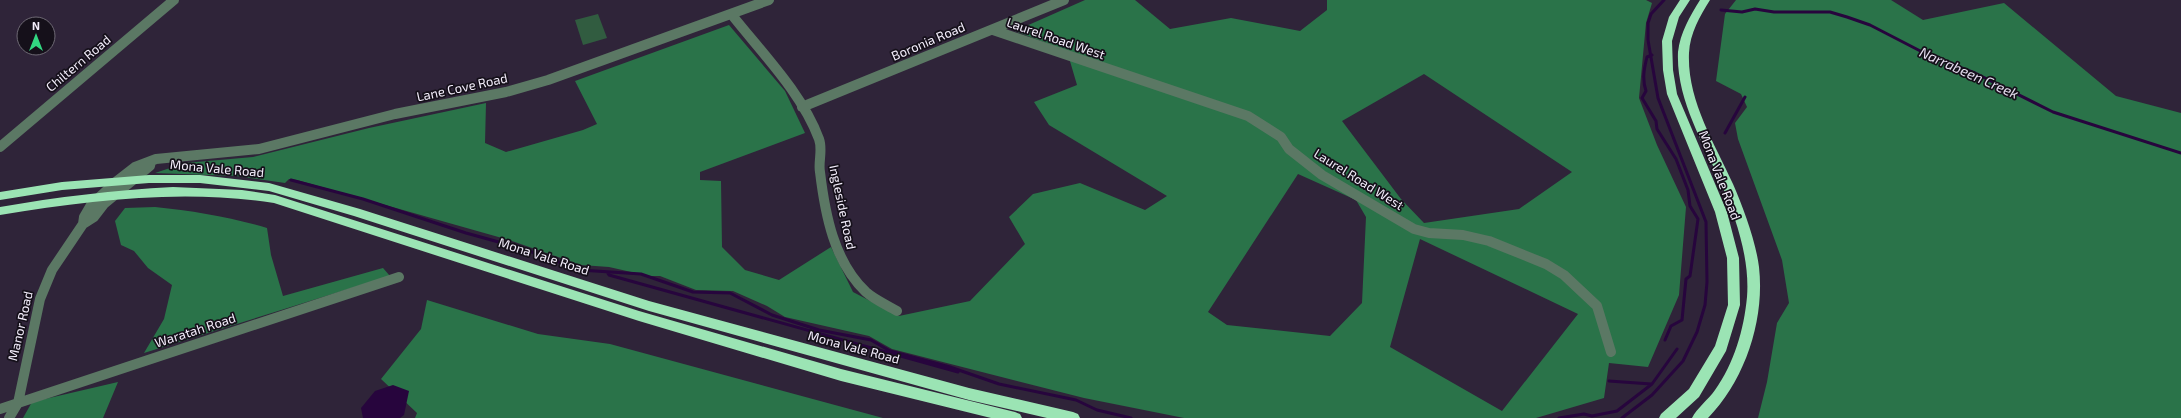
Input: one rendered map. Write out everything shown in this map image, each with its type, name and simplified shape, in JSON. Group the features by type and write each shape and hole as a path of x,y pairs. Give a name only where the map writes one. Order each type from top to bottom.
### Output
{"highway":[{"name":"Mona Vale Road","path":"1666,418 1694,393 1721,347 1734,305 1733,258 1721,212 1672,94 1668,70 1667,42 1674,17 1685,0"},
{"name":"Mona Vale Road","path":"1699,418 1726,388 1740,358 1751,326 1753,267 1737,208 1692,108 1685,81 1682,61 1686,37 1694,15 1705,0"},
{"name":"Mona Vale Road","path":"0,196 62,186 133,180 200,180 248,183 276,189 356,212 649,306 969,394 1073,418"},
{"name":"Mona Vale Road","path":"0,211 114,196 217,193 247,195 286,202 639,316 841,375 1015,418"}],"street":[{"name":"Chiltern Road","path":"0,147 174,0"},
{"name":"Lane Cove Road","path":"99,197 116,181 136,167 151,161 173,156 259,149 395,114 506,92 548,80 732,15 769,0"},
{"name":"Boronia Road","path":"802,107 1064,0"},
{"name":"Ingleside Road","path":"732,15 802,107 820,141 820,169 825,199 840,259 848,273 866,293 897,311"},
{"name":"Laurel Road West","path":"993,30 1248,116 1281,137 1289,149 1310,166 1414,228 1429,232 1477,237 1546,264 1564,275 1597,306 1611,352"},
{"path":"114,196 150,166 151,161"},
{"name":"Manor Road","path":"9,418 18,403 42,291 57,261 83,224 94,217 114,196"},
{"name":"Manor Road","path":"83,224 84,217 99,197"},
{"name":"Waratah Road","path":"0,408 399,277"}],"green space":[{"path":"1085,0 1135,0 1170,29 1231,18 1300,31 1327,10 1327,0 1646,0 1652,3 1646,23 1639,98 1657,145 1686,207 1679,295 1648,367 1609,363 1604,398 1536,418 1184,418 1084,398 892,349 869,336 785,317 767,306 733,291 696,290 660,276 649,276 609,267 581,265 509,240 297,180 289,179 285,183 236,176 155,173 185,163 253,157 369,128 486,103 485,143 506,152 583,130 597,124 575,81 729,25 785,91 805,133 700,172 700,180 721,181 722,247 745,270 779,280 831,247 853,292 899,316 970,301 1025,244 1009,217 1033,194 1080,183 1145,210 1167,196 1049,125 1034,102 1077,85 1067,51 1015,31","holes":["1424,74 1572,172 1519,209 1424,223 1401,199 1342,121","1298,174 1356,200 1366,217 1362,303 1330,336 1227,325 1208,312","1420,239 1578,314 1502,411 1390,347"]},
{"path":"1736,0 1891,0 1923,20 2004,3 2116,96 2181,113 2181,418 1758,418 1767,382 1777,323 1789,303 1782,260 1738,139 1735,123 1747,107 1741,94 1716,81 1725,14"},
{"path":"598,14 607,38 583,45 575,20"},
{"path":"155,207 212,215 267,228 271,255 283,296 383,268 390,276 144,353 164,319 172,285 148,268 134,251 121,245 115,221 125,208"},
{"path":"427,300 538,334 610,344 883,418 415,418 417,413 381,379 421,329"},
{"path":"118,382 103,418 23,418 32,402"}],"shaded area":[{"path":"393,385 409,391 404,415 400,418 363,418 361,408 375,391"}],"waterway":[{"path":"1651,56 1648,40 1648,23 1651,14 1664,0"},
{"name":"Narrabeen Creek","path":"1721,10 1742,12 1755,9 1774,12 1830,12 1847,17 1870,25 1930,56 1975,73 2053,112 2181,153"},
{"path":"1622,418 1652,395 1683,361 1697,332 1705,305 1707,282 1706,222 1658,98 1651,56"},
{"path":"1651,56 1647,57 1644,70 1646,91 1642,98 1656,121 1657,129 1676,159 1688,190 1690,206 1698,219 1690,276 1686,279 1682,320 1671,326 1665,340"},
{"path":"1725,133 1745,97"},
{"path":"291,180 363,199 466,233 524,249 580,270 641,274 693,292 730,293 772,315 819,330 871,340 890,351 950,367 999,384 1076,400 1097,410 1131,418"},
{"path":"607,272 609,275 958,372"},
{"path":"1559,418 1584,414 1592,416 1617,411 1652,384 1677,349"},
{"path":"1609,381 1651,384"}]}
